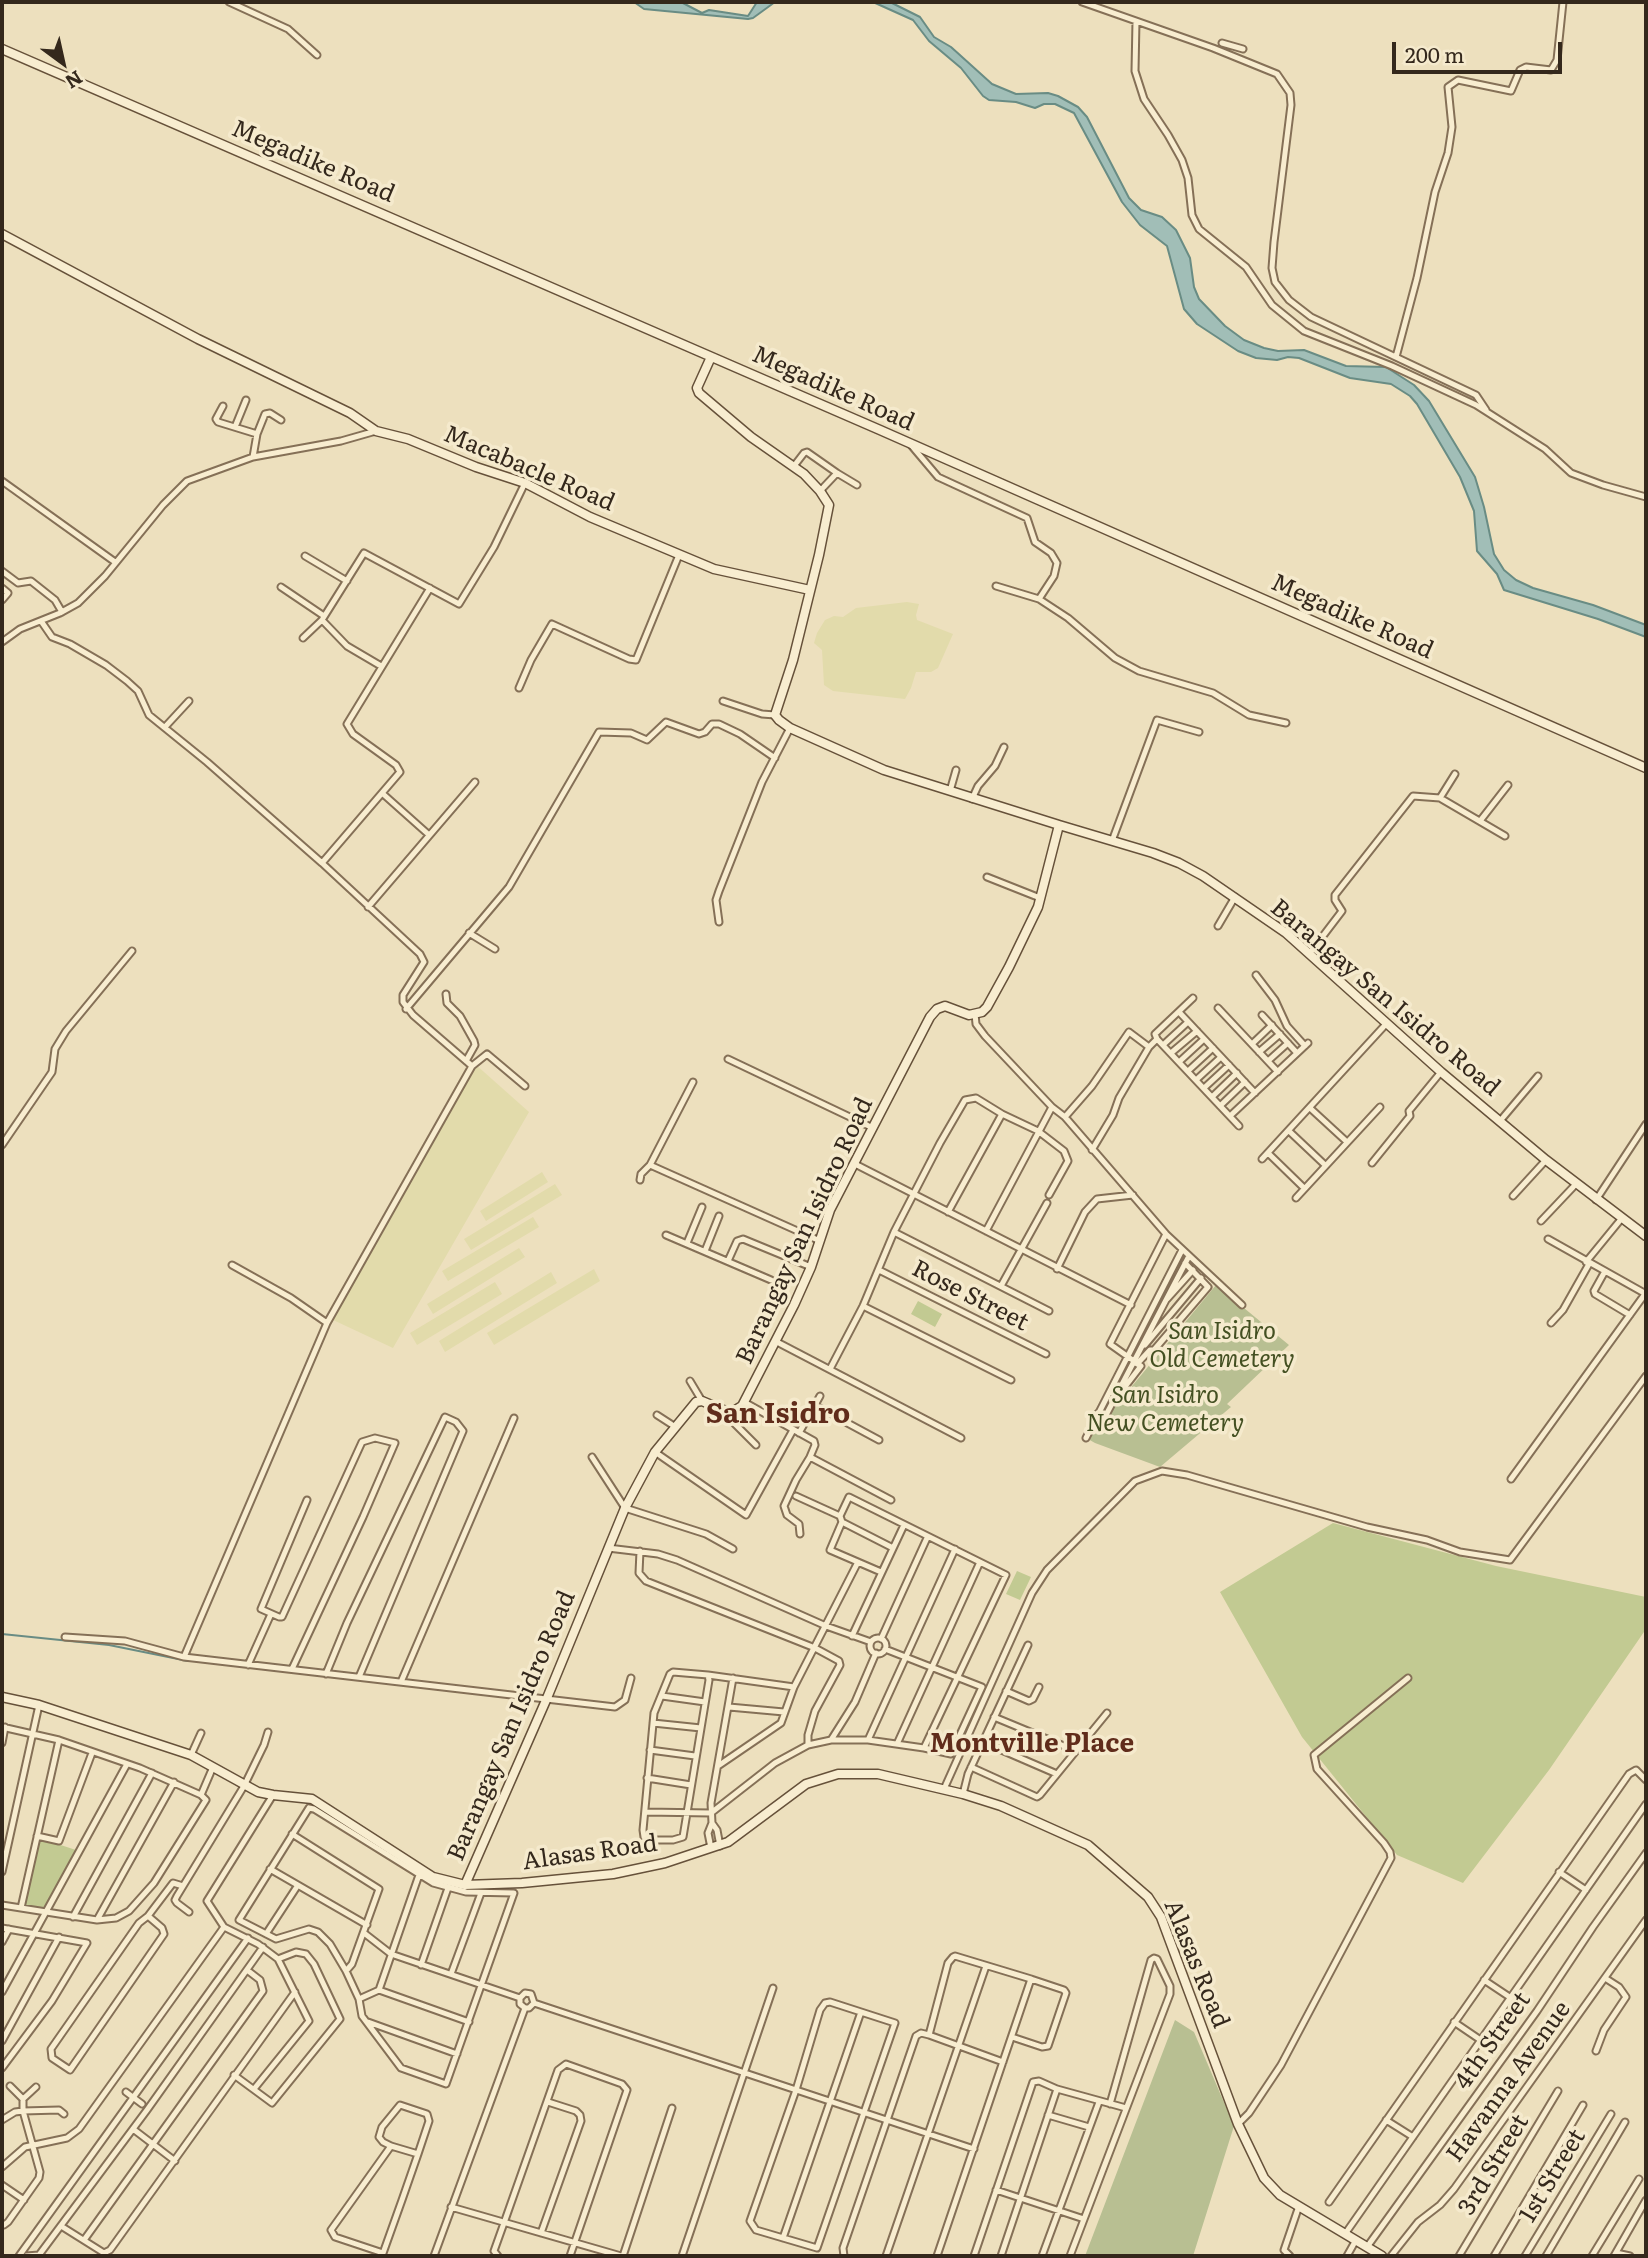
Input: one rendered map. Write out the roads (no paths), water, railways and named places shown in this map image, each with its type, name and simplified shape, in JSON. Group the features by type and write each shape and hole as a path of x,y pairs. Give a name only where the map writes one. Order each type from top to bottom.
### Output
{"street":[{"path":"229,2 288,29 317,55"},
{"path":"1082,2 1277,74 1290,93 1292,104 1274,242 1272,268 1275,282 1289,300 1311,317 1476,395 1488,412"},
{"path":"1101,8 1105,2"},
{"path":"1396,357 1417,278 1434,192 1448,153 1452,127 1448,86 1458,80 1511,91 1520,70 1526,67 1551,71 1557,60 1563,2"},
{"path":"1136,21 1135,71 1144,99 1182,160 1188,178 1192,215 1199,229 1247,267 1272,305 1304,331 1392,366 1488,412 1545,449 1571,473 1646,498"},
{"path":"1222,43 1243,49"},
{"name":"Megadike Road","path":"2,49 712,357 1646,768"},
{"name":"Macabacle Road","path":"2,234 198,339 350,413 376,431 408,439 476,467 525,483 590,517 715,569 810,590"},
{"path":"712,357 697,388 699,393 751,437 794,466 821,491 827,500 829,511 793,660 775,715 758,713 723,701"},
{"path":"234,427 246,400"},
{"path":"223,406 216,421 257,434"},
{"path":"253,457 257,434 265,414 270,413 281,420"},
{"path":"2,640 20,629 62,612 85,597 163,505 187,481 253,457 341,441 376,431"},
{"path":"911,445 938,477 1027,518 1035,542 1051,553 1057,563 1054,576 1038,599"},
{"path":"794,466 807,452 857,485"},
{"path":"821,491 837,473"},
{"path":"2,481 116,562"},
{"path":"303,638 323,618 364,553 459,604 494,547 525,483"},
{"path":"519,688 531,660 552,624 636,660 679,555"},
{"path":"304,556 346,581"},
{"path":"2,571 18,583 31,581 55,600 62,612"},
{"path":"996,586 1038,599 1068,618 1115,658 1139,671 1213,694 1249,715 1286,723"},
{"path":"281,587 323,618 347,646 382,666"},
{"path":"2,588 8,593 2,600"},
{"path":"322,863 399,776 400,768 353,734 347,724 430,588"},
{"path":"41,621 52,637 106,665 127,681 138,691 149,715 322,863 425,960 403,995 406,1009 472,1066"},
{"path":"165,727 189,701"},
{"name":"Barangay San Isidro Road","path":"775,715 790,728 884,770 1179,863 1235,897 1286,933 1441,1072 1596,1200 1643,1233"},
{"path":"1112,841 1157,720 1199,732"},
{"path":"406,1009 515,878 599,732 631,733 647,740 666,722 699,734 712,724 719,724 740,734 775,758"},
{"path":"719,922 716,901 719,891 762,782 790,728"},
{"path":"972,799 978,786 995,766 1004,747"},
{"path":"950,791 957,770"},
{"path":"1440,798 1455,774"},
{"path":"368,907 475,782"},
{"path":"1480,821 1508,785"},
{"path":"382,793 428,835"},
{"path":"1310,953 1342,911 1335,895 1408,800 1415,795 1440,798 1505,836"},
{"path":"1059,825 1030,926 987,1007 975,1014 976,1024 1052,1107 1065,1117 1166,1234 1242,1306"},
{"path":"987,877 1040,898"},
{"path":"1218,926 1235,897"},
{"path":"1225,913 1232,918"},
{"path":"469,933 495,950"},
{"path":"2,1145 52,1072 55,1049 66,1031 132,951"},
{"path":"1230,1116 1307,1045 1287,1026 1275,1000 1256,975"},
{"path":"446,995 447,1003 460,1016 475,1045 466,1061"},
{"path":"1193,999 1155,1034 1239,1126"},
{"name":"Barangay San Isidro Road","path":"726,1411 734,1411 744,1402 811,1267 830,1210 937,1009 945,1006 963,1013 975,1014"},
{"path":"1218,1008 1278,1072"},
{"path":"1179,1012 1255,1093"},
{"path":"1262,1015 1297,1054"},
{"path":"1163,1045 1188,1022"},
{"path":"1262,1159 1387,1023"},
{"path":"1252,1044 1272,1025"},
{"path":"1171,1053 1197,1031"},
{"path":"1065,1117 1092,1086 1129,1032 1149,1047"},
{"path":"1259,1052 1280,1034"},
{"path":"1092,1150 1114,1115 1119,1098 1149,1047 1157,1039"},
{"path":"1180,1062 1204,1039"},
{"path":"1268,1061 1288,1043"},
{"path":"1188,1071 1213,1048"},
{"path":"184,1657 327,1323 472,1066 487,1054 525,1086"},
{"path":"1196,1080 1221,1057"},
{"path":"728,1059 873,1128"},
{"path":"1204,1088 1229,1065"},
{"path":"1373,1163 1408,1119 1409,1111 1441,1072"},
{"path":"1212,1097 1237,1073"},
{"path":"1500,1121 1538,1076"},
{"path":"640,1180 693,1082"},
{"path":"1220,1106 1245,1082"},
{"path":"830,1369 863,1306 894,1232 965,1100 976,1098 1038,1131 1064,1151 1068,1161 1049,1195"},
{"path":"986,1231 1052,1107"},
{"path":"1296,1198 1380,1107"},
{"path":"1310,1108 1347,1142"},
{"path":"948,1212 1002,1114"},
{"path":"1596,1200 1646,1124"},
{"path":"1289,1131 1325,1165"},
{"path":"1268,1153 1304,1188"},
{"path":"1513,1196 1546,1160"},
{"path":"855,1164 1131,1305"},
{"path":"650,1165 820,1241"},
{"path":"1541,1221 1576,1184"},
{"path":"1058,1269 1085,1212 1097,1199 1133,1195"},
{"path":"1001,1286 1047,1203"},
{"path":"687,1243 702,1208"},
{"path":"705,1251 719,1216"},
{"path":"1551,1324 1563,1310 1588,1263 1622,1218"},
{"path":"1643,1233 1646,1223"},
{"path":"894,1232 1049,1311"},
{"path":"1115,1389 1124,1388 1141,1366 1110,1344 1166,1234"},
{"path":"666,1235 771,1280"},
{"path":"728,1261 739,1239 811,1267"},
{"path":"1511,1479 1646,1294 1548,1240"},
{"path":"1136,1362 1154,1328 1172,1271 1182,1250"},
{"path":"1086,1438 1098,1413 1115,1389 1127,1357 1144,1325 1163,1300 1189,1256"},
{"path":"1136,1362 1167,1335 1208,1287 1185,1263"},
{"path":"232,1265 291,1298 327,1323"},
{"name":"Rose Street","path":"879,1270 1046,1354"},
{"path":"1163,1300 1193,1270"},
{"path":"1172,1271 1179,1274"},
{"path":"1604,1273 1594,1291 1595,1294 1630,1315"},
{"path":"1154,1328 1201,1278"},
{"path":"863,1306 1011,1380"},
{"path":"1161,1309 1177,1324"},
{"path":"1144,1325 1167,1335"},
{"path":"775,1341 961,1438"},
{"path":"944,1789 1032,1593 1047,1570 1135,1481 1162,1471 1187,1475 1464,1553 1510,1560 1646,1376"},
{"path":"690,1381 702,1401 726,1411 732,1421 746,1432 756,1445"},
{"path":"655,1452 746,1515 820,1396"},
{"name":"Barangay San Isidro Road","path":"465,1885 547,1698 625,1508 655,1452 696,1402 702,1401"},
{"path":"744,1402 814,1441 810,1457 784,1506 787,1515 799,1524 800,1534"},
{"path":"814,1405 879,1440"},
{"path":"657,1415 674,1426"},
{"path":"326,1674 347,1623 445,1418 456,1422 463,1431 359,1677"},
{"path":"401,1682 514,1418"},
{"path":"292,1669 395,1443 375,1438 362,1442 282,1617 261,1609 307,1500"},
{"path":"592,1457 625,1508 706,1534 733,1549"},
{"path":"810,1457 891,1500"},
{"path":"796,1496 893,1548"},
{"path":"881,1572 830,1550 849,1497 1006,1575 924,1748"},
{"path":"852,1636 904,1525"},
{"path":"881,1639 927,1538"},
{"path":"608,1548 677,1560 871,1643"},
{"path":"869,1740 955,1549"},
{"path":"640,1552 639,1573 646,1581 815,1648 836,1659 839,1665 815,1711 808,1745"},
{"path":"718,1766 778,1726 794,1687 858,1562"},
{"path":"897,1744 980,1562"},
{"path":"248,1665 271,1614"},
{"path":"65,1637 125,1641 184,1657 615,1707 625,1700 631,1678"},
{"path":"876,1653 870,1648 877,1638 886,1643 885,1649"},
{"path":"963,1794 971,1767 1028,1645"},
{"path":"645,1812 711,1813 775,1763 808,1745 831,1741 869,1740 951,1754 982,1688 885,1649 876,1653 855,1702 831,1741"},
{"path":"708,1675 683,1837 653,1841 644,1837 654,1713 672,1672 708,1675 733,1678 794,1687"},
{"path":"715,1847 708,1833 712,1823 711,1813 733,1678"},
{"path":"1238,2124 1249,2113 1281,2065 1391,1858 1388,1848 1318,1769 1314,1755 1408,1678"},
{"path":"1006,1691 1029,1701 1034,1699 1039,1687"},
{"path":"662,1696 705,1702"},
{"name":"Alasas Road","path":"2,1697 39,1705 194,1757 244,1786 273,1795 312,1799 433,1877 465,1885 522,1883 643,1869 715,1847 738,1836 806,1784 822,1777 878,1774 963,1794 1010,1809 1088,1844 1156,1907 1238,2124 1268,2185 1382,2256"},
{"path":"2,1872 39,1705"},
{"path":"729,1707 784,1712"},
{"path":"971,1767 1037,1797 1107,1713"},
{"path":"994,1717 1076,1751"},
{"path":"653,1723 701,1728"},
{"path":"2,1743 4,1727 59,1740 152,1773 201,1795 206,1800 154,1882 129,1911 116,1918 97,1920 2,1905"},
{"path":"189,1912 175,1900 244,1786 268,1732"},
{"path":"194,1757 201,1733"},
{"path":"21,1908 59,1740"},
{"path":"983,1742 1057,1774"},
{"path":"650,1749 695,1756"},
{"path":"37,1836 59,1841 92,1753"},
{"path":"2,1992 127,1764"},
{"path":"201,1795 213,1767"},
{"path":"1329,2202 1631,1771 1636,1770 1646,1780"},
{"path":"73,1917 152,1773"},
{"path":"648,1778 691,1785"},
{"path":"97,1920 174,1782"},
{"path":"254,2089 309,2021 278,1959 248,1938 224,1927 207,1901 273,1795"},
{"path":"1345,2234 1646,1804"},
{"path":"309,1808 314,1809 419,1875 448,1888 481,1893 510,1892 514,1895 446,2084 403,2069 362,2016 359,1999 346,1971 330,1944 314,1929 280,1939 239,1920 292,1834 309,1808"},
{"path":"292,1834 379,1889 352,1964 346,1971"},
{"name":"4th Street","path":"1367,2247 1537,2011 1646,1853"},
{"path":"270,1868 367,1925"},
{"path":"1559,1872 1586,1889"},
{"path":"379,1990 419,1875"},
{"path":"148,1916 163,1928 164,1934 70,2070 52,2058 51,2049 139,1923 148,1916 171,1885 176,1882 183,1886"},
{"path":"266,1934 298,1885"},
{"path":"421,1965 448,1888"},
{"path":"451,1974 481,1893"},
{"name":"Havanna Avenue","path":"1391,2256 1418,2222 1440,2205 1454,2189 1605,1978 1643,1930 1646,1920"},
{"path":"2,2167 25,2147 67,2138 79,2129 224,1927"},
{"path":"2,1942 5,1928 88,1942 52,2001 2,2068"},
{"path":"364,1933 391,1954 520,1998"},
{"path":"2,2041 59,1937"},
{"path":"19,2256 248,1938"},
{"path":"26,2256 39,2255 263,1947"},
{"path":"234,2075 272,2103 340,2019 314,1964 306,1954 296,1952 278,1959"},
{"path":"929,2035 950,1959 955,1956 1064,1990 1066,1993 1048,2046 1042,2047 1013,2038"},
{"path":"1070,2256 1170,1994 1170,1986 1157,1959 1154,1958 1151,1960 1110,2104"},
{"path":"886,2256 986,1966"},
{"path":"84,2240 263,1991 260,1980 247,1970"},
{"path":"1596,2051 1604,2030 1626,1997 1619,1987 1605,1978"},
{"path":"937,2256 1031,1979"},
{"path":"1484,1980 1511,1998"},
{"path":"682,2256 773,1989"},
{"path":"359,1999 379,1990 469,2022"},
{"path":"61,2226 104,2253 110,2250 295,1992"},
{"path":"525,2008 520,2004 520,1998 525,1993 531,1994 534,2003"},
{"path":"830,2002 861,2012 895,2023 817,2248 756,2230 750,2221 822,2006 830,2002"},
{"path":"534,2003 974,2149"},
{"path":"525,2008 534,2003"},
{"path":"434,2256 525,2008"},
{"path":"783,2238 861,2012"},
{"path":"368,2022 457,2054"},
{"path":"1454,2022 1482,2041"},
{"path":"844,2256 843,2248 914,2040 921,2033 1003,2062"},
{"path":"498,2256 494,2251 558,2070 566,2064 622,2084 627,2090 570,2256"},
{"path":"974,2256 1029,2090 1035,2080 1099,2102 1126,2108"},
{"path":"2,2224 8,2222 39,2178 40,2172 23,2111 23,2099 10,2086"},
{"path":"23,2099 36,2087"},
{"path":"1001,2256 1058,2089"},
{"name":"3rd Street","path":"1460,2256 1558,2091"},
{"path":"126,2092 142,2104"},
{"path":"541,2233 581,2121 576,2111 548,2102"},
{"path":"1042,2256 1099,2102"},
{"path":"391,2146 331,2230 335,2237 383,2255 418,2154 429,2116 400,2105 379,2133 383,2142 418,2154"},
{"path":"1494,2256 1583,2105"},
{"path":"2,2108 3,2119 23,2111 59,2110 64,2113"},
{"path":"451,2207 622,2256 672,2108"},
{"name":"1st Street","path":"1525,2256 1612,2114"},
{"path":"1048,2115 1089,2127"},
{"path":"1386,2120 1413,2137"},
{"path":"1546,2256 1625,2122"},
{"path":"133,2129 175,2161"},
{"path":"1592,2256 1639,2179"},
{"path":"2,2185 24,2200"},
{"path":"996,2190 1084,2219"},
{"path":"1630,2256 1615,2254 1646,2200"},
{"path":"1290,2256 1284,2250 1298,2206"},
{"path":"1639,2213 1646,2215"},
{"path":"1347,2256 1356,2240"}],"water":[{"path":"634,2 681,2 702,13 709,10 748,16 757,2 775,2 748,19 644,9"},
{"path":"873,2 890,2 920,17 934,37 951,47 992,84 1016,94 1048,93 1078,107 1087,117 1129,198 1141,210 1162,217 1176,230 1190,258 1194,287 1199,299 1225,326 1244,340 1264,348 1278,351 1304,350 1346,366 1386,367 1414,385 1429,401 1475,477 1494,554 1504,570 1516,580 1533,588 1593,605 1646,625 1646,637 1504,590 1497,574 1477,551 1474,511 1460,477 1410,396 1391,384 1350,378 1299,358 1256,358 1238,351 1197,324 1184,309 1167,246 1140,225 1122,202 1074,113 1055,104 1044,104 1035,108 1016,102 989,100 961,68 929,41 913,20"}],"waterway":[{"path":"2,1634 109,1645 188,1661"}],"district":[{"name":"San Isidro","path":"778,1415"},
{"name":"Montville Place","path":"1032,1744"}],"park label":[{"name":"San Isidro Old Cemetery","path":"1222,1346"},
{"name":"San Isidro New Cemetery","path":"1165,1410"}]}
